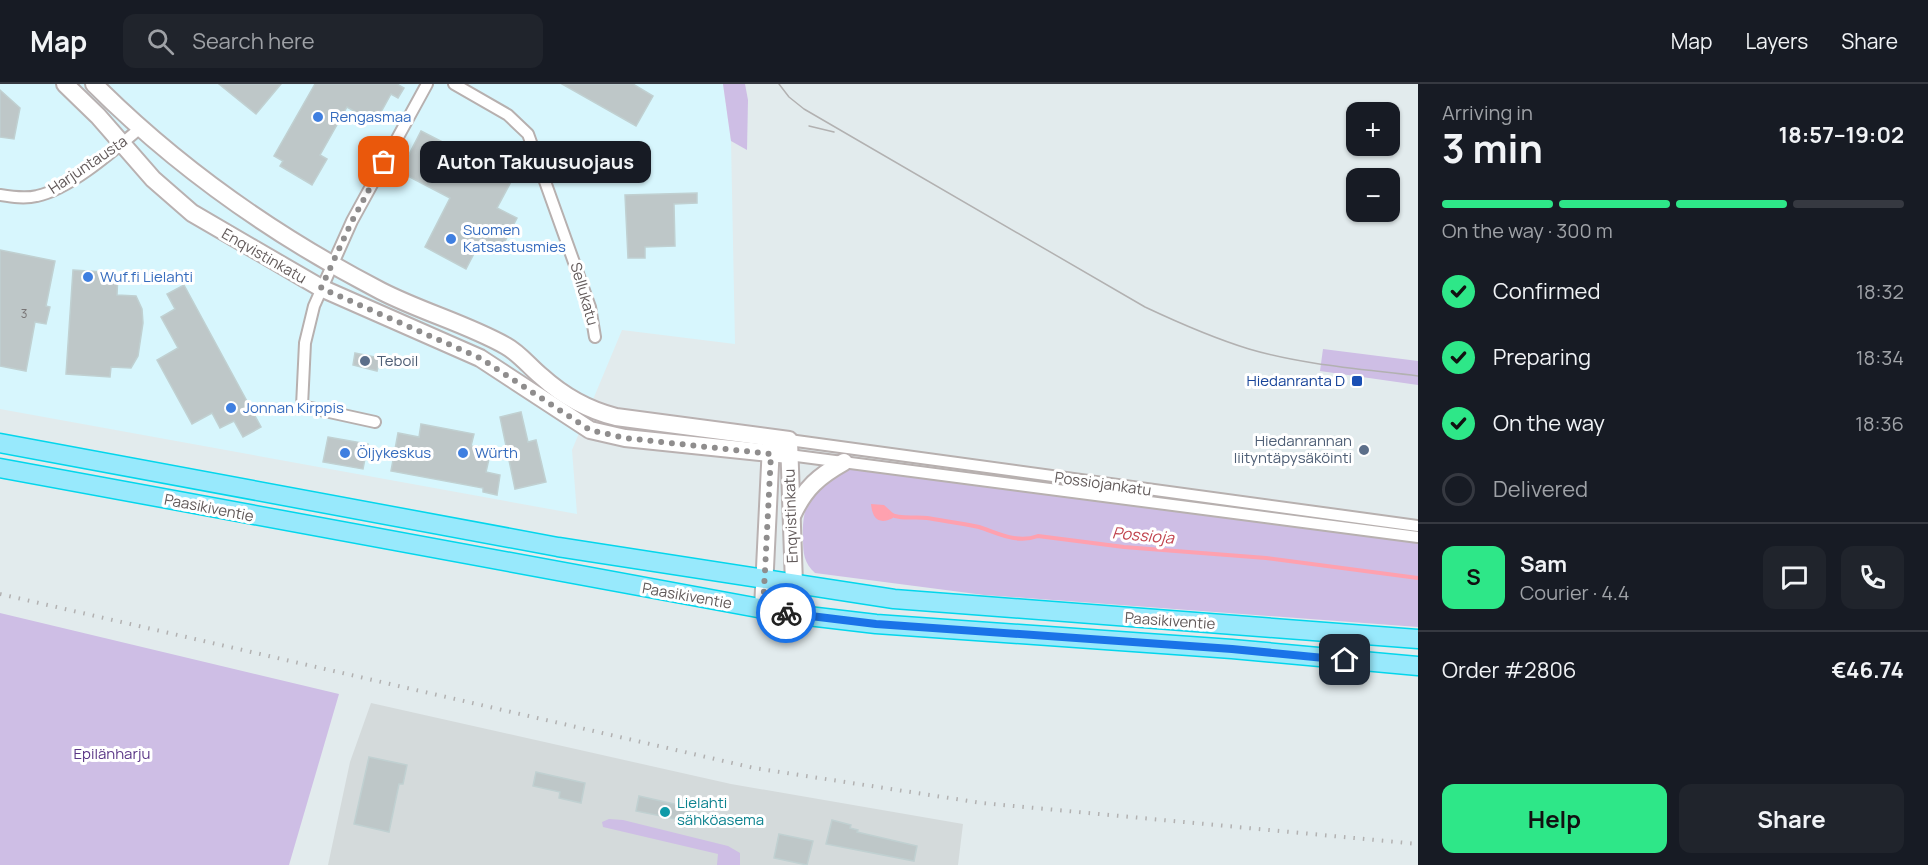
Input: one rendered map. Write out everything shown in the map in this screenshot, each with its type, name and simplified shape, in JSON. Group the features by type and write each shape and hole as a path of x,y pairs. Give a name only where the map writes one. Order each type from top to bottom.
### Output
{"highway":[{"name":"Paasikiventie","path":"0,443 558,547 894,599 1418,639"},
{"name":"Paasikiventie","path":"0,468 791,614 876,624 1232,649 1418,666"}],"main road":[{"name":"Enqvistinkatu","path":"65,84 153,179 192,213 321,288 480,358 590,430 625,438 780,447"},
{"name":"Enqvistinkatu","path":"94,84 139,129 207,183 304,249 383,292 508,347 546,380 592,411 780,447"},
{"name":"Enqvistinkatu","path":"780,447 790,520 794,584 791,614"},
{"name":"Enqvistinkatu","path":"763,609 780,447"},
{"path":"790,520 802,494 819,476 844,462"}],"street":[{"path":"375,422 302,406 305,343 321,288 352,221 427,84"},
{"name":"Sellukatu","path":"454,84 508,115 528,134 587,297 595,325 595,337"},
{"name":"Harjuntausta","path":"0,195 26,198 50,192 122,144 139,129"},
{"name":"Possiojankatu","path":"780,447 844,462 1418,537"},
{"name":"Possiojankatu","path":"780,447 928,458 981,468 1418,526"}],"shaded area":[{"path":"0,84 723,84 731,141 735,344 622,330 572,450 577,514 0,409"},
{"path":"871,504 884,505 894,514 893,518 879,520 874,516"},
{"path":"371,703 731,784 963,824 958,865 328,865 350,762"}],"green space":[{"path":"723,84 745,84 748,100 747,150 731,141"},
{"path":"1323,349 1418,361 1418,385 1320,371"},
{"path":"851,469 1418,542 1418,627 984,595 815,573 806,562 803,549 803,525 808,503 819,487"},
{"name":"Epilänharju","path":"0,613 339,694 289,865 0,865"},
{"path":"609,819 623,820 728,846 740,853 740,865 717,865 718,854 603,827 602,822"}],"building":[{"path":"219,84 281,84 256,114"},
{"path":"315,84 397,84 404,88 398,98 391,94 375,123 347,107 320,155 327,159 312,185 280,166 283,161 274,156"},
{"path":"562,84 633,84 653,96 636,126"},
{"path":"0,90 20,108 14,139 0,137"},
{"path":"421,131 513,178 497,208 517,218 501,249 481,240 466,269 425,247 450,198 400,172"},
{"path":"697,193 697,203 674,204 675,246 645,247 645,258 628,258 625,195"},
{"path":"0,250 55,261 46,306 50,307 46,324 35,322 26,371 0,366"},
{"path":"73,270 118,273 117,295 136,296 142,309 143,323 138,356 131,368 111,367 110,377 66,374"},
{"path":"184,285 261,427 243,437 234,421 220,428 212,413 192,424 157,360 178,348 161,317 175,309 167,294"},
{"path":"355,353 380,358 377,371 353,365"},
{"path":"521,412 528,442 536,440 546,482 515,489 500,417"},
{"path":"421,424 474,434 471,446 491,450 486,472 500,475 497,495 483,492 483,488 391,471 398,433 419,437"},
{"name":"Öljykeskus","path":"328,437 368,444 363,469 323,462"},
{"path":"369,757 407,765 403,784 399,784 389,832 354,824"},
{"path":"536,772 585,783 581,803 559,798 560,792 533,786"},
{"name":"Lielahti sähköasema","path":"639,796 679,805 678,810 695,813 692,828 675,824 676,819 636,811"},
{"path":"832,820 851,825 850,828 858,830 857,832 917,846 914,861 826,844"},
{"path":"779,834 813,841 807,865 774,858"}],"waterway":[{"name":"Possioja","path":"890,514 899,517 927,518 966,524 1000,535 1023,539 1038,536 1124,547 1266,558 1418,578"}],"tram line":[{"path":"779,84 789,97 804,109 1158,313 1222,340 1269,354 1333,366 1418,376"},
{"path":"809,126 834,132"}],"railway":[{"path":"0,594 754,768 982,803 1418,844"}],"way so far":[{"path":"384,162 352,221 321,288 480,358 590,430 625,438 771,454 763,609 786,613"}],"place":[{"name":"Rengasmaa","path":"318,117"},
{"name":"Auton Takuusuojaus","path":"384,162"},
{"name":"Suomen Katsastusmies","path":"451,239"},
{"name":"Wuf.fi Lielahti","path":"88,277"},
{"name":"Teboil","path":"365,361"},
{"name":"Hiedanranta D","path":"1357,381"},
{"name":"Jonnan Kirppis","path":"231,408"},
{"name":"Hiedanrannan liityntäpysäköinti","path":"1364,450"},
{"name":"Öljykeskus","path":"345,453"},
{"name":"Würth","path":"463,453"},
{"name":"Lielahti sähköasema","path":"665,812"}],"route":[{"path":"786,613 876,624 1232,649 1345,660"}]}
